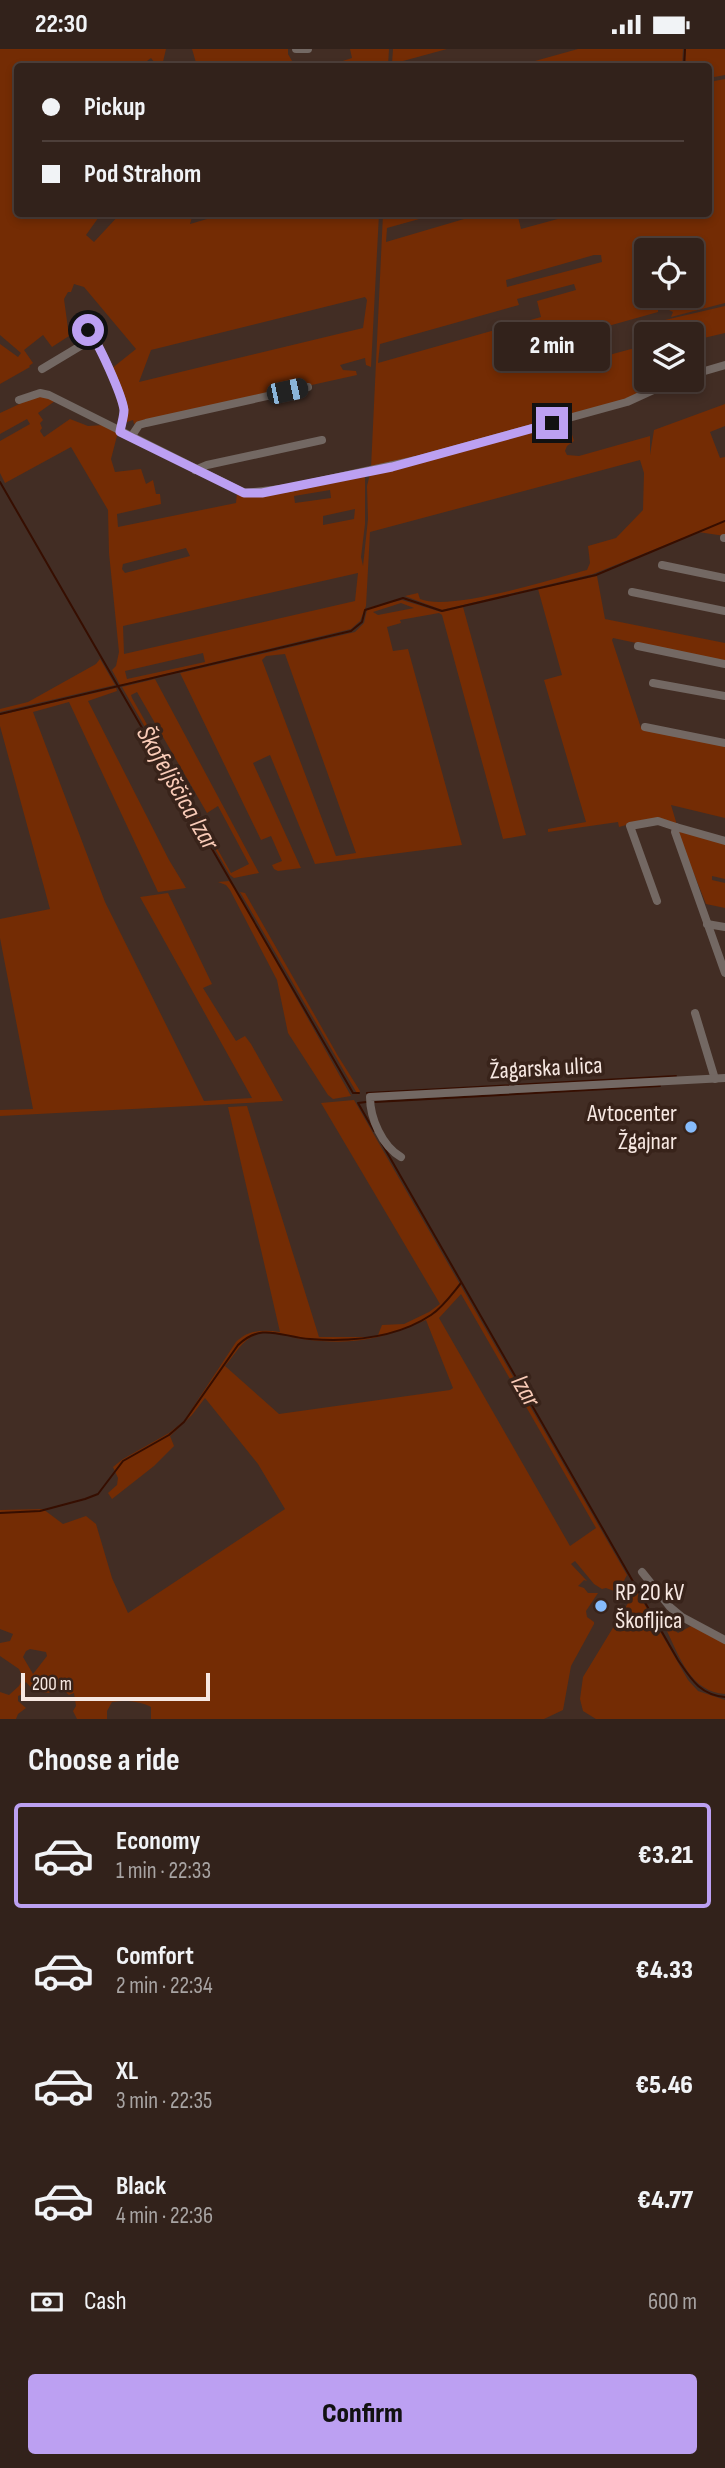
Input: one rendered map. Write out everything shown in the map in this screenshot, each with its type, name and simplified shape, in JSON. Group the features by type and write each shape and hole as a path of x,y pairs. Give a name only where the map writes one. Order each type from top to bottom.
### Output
{"street":[{"path":"296,49 308,49"},
{"path":"88,330 97,340 124,409 120,432"},
{"path":"42,369 82,345 97,340"},
{"path":"704,371 725,365"},
{"path":"131,437 133,430 146,422 308,387"},
{"path":"19,400 40,393 49,395 244,493 289,488 392,467 628,403 650,392"},
{"path":"195,470 207,465 322,440"},
{"path":"662,565 725,578"},
{"path":"632,592 725,611"},
{"path":"638,646 725,664"},
{"path":"653,683 725,696"},
{"path":"645,727 725,743"},
{"path":"657,901 630,826 658,821 725,841"},
{"path":"676,827 675,832 725,973"},
{"path":"707,924 725,927"},
{"path":"695,1013 715,1079"},
{"name":"Žagarska ulica","path":"401,1157 391,1151 373,1119 370,1097 725,1078"},
{"path":"642,1572 670,1607 682,1617 725,1640"}],"shaded area":[{"path":"0,49 166,49 163,63 155,63 151,58 144,63 14,63 14,217 99,217 86,235 94,242 117,217 192,217 190,224 214,217 379,217 371,367 366,365 365,358 340,365 343,370 356,371 357,375 134,424 133,420 124,423 111,369 136,349 84,287 74,284 64,299 69,336 52,347 43,335 24,350 33,363 30,367 0,384 0,344 18,357 21,353 0,335","holes":["365,297 367,300 363,328 139,382 151,350"]},
{"path":"192,49 288,49 293,63 196,63"},
{"path":"350,49 389,49 388,63 336,63 352,58"},
{"path":"393,49 447,49 396,63 392,63"},
{"path":"578,49 683,49 682,63 528,63"},
{"path":"686,49 725,49 725,75 712,77 712,63 685,63"},
{"path":"725,79 725,303 671,317 673,312 667,308 704,308 704,238 634,238 634,308 658,308 658,312 562,339 572,365 634,348 634,392 646,392 640,396 371,468 383,217 426,217 387,228 386,242 471,217 518,217 521,229 565,217 712,217 712,81","holes":["594,255 601,255 602,262 507,287 506,280","574,284 576,290 537,301 541,317 378,363 380,344 519,305 517,299"]},
{"path":"725,306 725,333 704,338 704,322 665,320"},
{"path":"41,394 55,401 38,413 43,420 40,423 40,431 44,437 70,419 88,426 104,425 118,432 111,459 115,472 141,469 146,484 153,480 156,494 160,494 161,504 117,514 118,527 236,503 237,493 262,496 365,475 365,524 361,557 363,566 370,474 568,421 574,441 567,446 567,455 579,456 650,436 650,455 654,430 725,404 725,426 710,432 720,458 725,457 725,536 698,532 593,574 442,610 405,596 418,593 420,599 434,602 477,598 587,570 590,563 588,546 616,538 643,510 644,473 640,460 370,532 366,606 360,621 351,629 120,685 112,670 116,666 119,652 109,553 108,510 71,447 5,483 0,473 0,441 30,424 27,419 0,434 0,413","holes":["330,490 331,498 295,503 294,496","355,509 354,519 323,525 323,516","186,548 190,556 125,573 123,564","358,573 355,601 124,654 123,626","203,653 205,662 127,679 125,671"]},
{"path":"597,576 605,619 725,643 725,662 613,638 612,640 641,728 725,745 725,818 671,805 677,825 637,822 619,827 618,822 548,832 548,829 586,822 544,680 562,675 538,589"},
{"path":"402,600 441,612 463,607 526,835 503,839 442,615 439,613 400,620 401,623 387,627 393,651 408,649 462,845 315,864 270,755 253,763 301,868 278,871 272,865 282,861 271,836 261,840 180,673 355,632 364,623 367,610","holes":["401,603 414,608 378,615 373,612","285,654 356,853 336,856 262,660 266,656"]},
{"path":"100,659 115,685 0,712 0,709 28,702 96,664"},
{"path":"155,679 259,873 234,878 230,875 122,687","holes":["137,692 207,813 218,806 249,864 231,873 131,695"]},
{"path":"116,688 117,691 88,701 186,888 158,892 69,702 33,712 105,902 204,1101 252,1098 140,897 168,893 212,984 203,988 236,1041 245,1036 251,1044 283,1101 0,1116 0,1110 33,1109 0,938 0,919 50,909 0,726 0,715"},
{"path":"679,831 725,844 725,879 712,876 712,880 725,883 725,908 706,904"},
{"path":"229,881 351,1096 333,1099 328,1095 288,1033 277,980 230,890 218,882"},
{"path":"240,892 245,893 360,1091 358,1095"},
{"path":"354,1100 627,1575 620,1588 614,1591 602,1589 594,1584 575,1561 571,1564 587,1581 584,1580 578,1586 588,1593 598,1593 586,1611 587,1617 594,1624 571,1666 563,1710 544,1719 151,1719 151,1707 122,1701 112,1702 107,1711 107,1719 77,1719 73,1711 76,1706 74,1693 69,1695 57,1685 49,1693 34,1691 26,1682 20,1689 23,1694 18,1696 18,1701 26,1708 16,1719 0,1719 0,1692 9,1695 23,1678 19,1669 0,1656 0,1643 10,1641 13,1634 0,1629 0,1510 43,1509 63,1524 86,1516 96,1524 112,1578 128,1613 285,1509 258,1464 205,1398 192,1415 170,1436 174,1446 154,1466 112,1499 108,1493 117,1485 118,1478 113,1467 184,1421 236,1342 251,1333 262,1331 280,1332 228,1107 247,1106 319,1337 371,1337 378,1335 382,1325 404,1324 440,1304 321,1103","holes":["461,1294 596,1528 570,1546 439,1318","426,1320 453,1388 450,1390 279,1414 225,1366 244,1342 260,1333 270,1332 321,1341 352,1341 395,1332","30,1649 46,1652 47,1656 33,1674 23,1657"]},
{"path":"636,1590 688,1680 698,1691 725,1700 725,1719 596,1719 583,1711 580,1699 583,1677"},
{"path":"691,1626 725,1643 725,1694 713,1692 695,1680 682,1662 667,1631 672,1627 678,1633"}],"waterway":[{"path":"684,63 685,49"},
{"name":"Škofeljščica Izar","path":"0,482 353,1093 359,1093"},
{"path":"0,714 351,631 362,622 365,610 403,598 442,611 596,575 725,521"},
{"path":"367,1093 676,1076"},
{"path":"375,1102 660,1086"},
{"name":"Izar","path":"366,1102 358,1103 374,1131"},
{"name":"Izar","path":"381,1142 678,1660 692,1680 703,1689 716,1696 725,1697"},
{"path":"0,1513 40,1511 98,1494 123,1461 169,1435 184,1422 238,1345 255,1334 264,1332 325,1340 388,1334 431,1315 461,1283"}],"place":[{"name":"Avtocenter Žgajnar","path":"691,1127"},
{"name":"RP 20 kV Škofljica","path":"601,1606"}],"route":[{"path":"88,330 97,340 121,399 124,415 120,432 227,487 244,493 262,493 367,473 552,423"}]}
